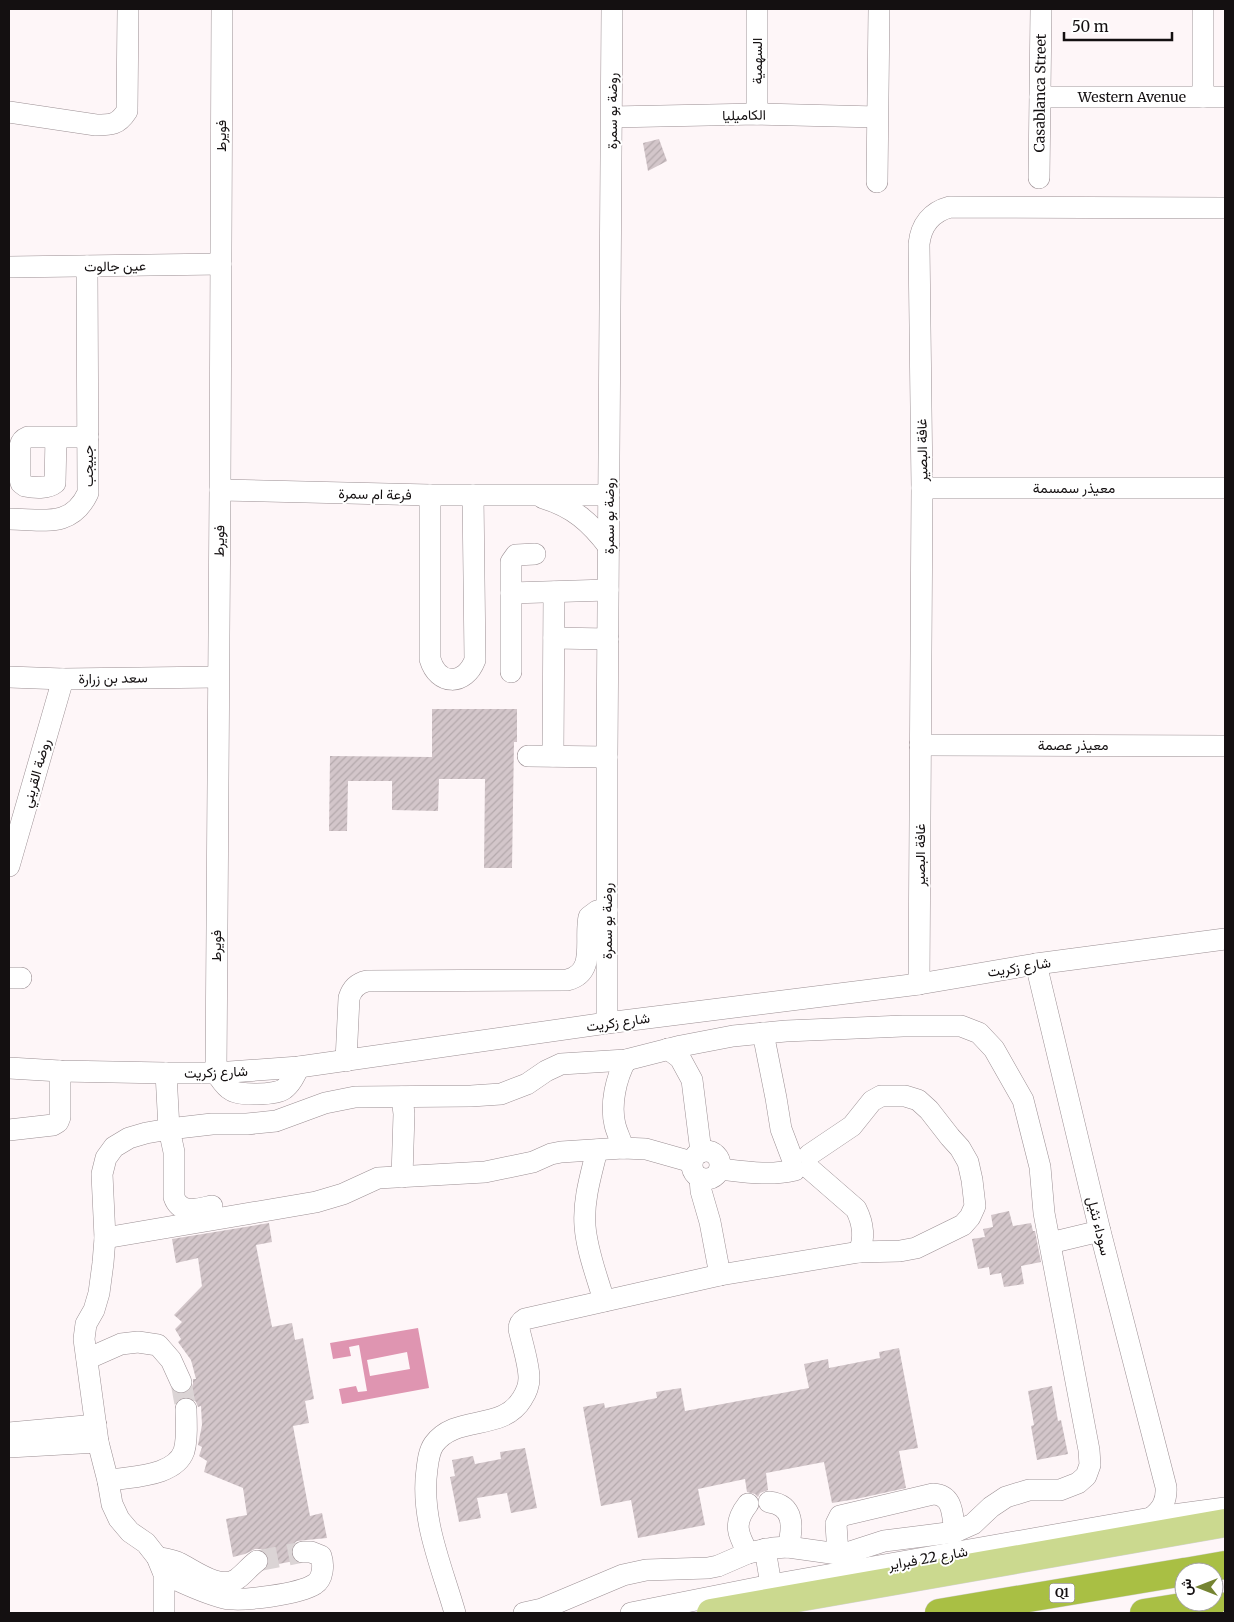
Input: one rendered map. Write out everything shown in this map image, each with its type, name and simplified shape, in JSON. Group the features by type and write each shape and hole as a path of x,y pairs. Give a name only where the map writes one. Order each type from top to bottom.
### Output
{"highway":[{"name":"Q1","path":"939,1613 1174,1574"},
{"path":"1144,1613 1174,1608"}],"main road":[{"name":"شارع 22 فبراير","path":"711,1613 1213,1517"}],"street":[{"path":"9,112 96,125 109,125 121,120 127,111 128,9"},
{"name":"فويرط","path":"216,1073 222,9"},
{"name":"روضة بو سمرة","path":"607,1023 612,9"},
{"name":"السهمية","path":"757,9 757,114"},
{"path":"877,182 879,9"},
{"name":"Casablanca Street","path":"1039,178 1041,9"},
{"path":"1203,9 1203,97"},
{"name":"Western Avenue","path":"1040,97 1225,97"},
{"name":"الكاميليا","path":"612,117 757,114 877,117"},
{"name":"غافة البصير","path":"919,984 922,488 919,244 923,227 934,214 950,207 1225,208"},
{"name":"عين جالوت","path":"9,267 221,264"},
{"name":"جبيجب","path":"9,519 61,519 73,514 82,505 88,493 87,266"},
{"path":"56,437 88,437"},
{"name":"معيذر سمسمة","path":"922,488 1225,488"},
{"name":"فرعة ام سمرة","path":"220,490 430,495 609,495"},
{"path":"430,495 430,659 433,668 439,675 447,679 457,679 465,676 472,669 475,660 473,494"},
{"name":"فرعة ام سمرة","path":"530,494 554,501 575,513 594,528 609,546"},
{"path":"511,672 512,559 516,554 535,554"},
{"path":"511,593 608,590"},
{"path":"553,756 554,592"},
{"path":"554,638 608,639"},
{"name":"سعد بن زرارة","path":"9,678 218,677"},
{"name":"روضة القريني","path":"9,866 63,679"},
{"name":"معيذر عصمة","path":"920,745 1225,746"},
{"path":"528,756 607,757"},
{"path":"346,1061 349,998 358,984 367,980 572,979 581,972 587,961 590,917 597,911 607,910"},
{"name":"شارع زكريت","path":"9,1068 166,1074 216,1073 299,1067 607,1023 919,984 1036,964 1225,939"},
{"name":"سوداء نثيل","path":"1036,964 1100,1230 1166,1487 1167,1494 1162,1508 1151,1518"},
{"path":"303,1552 311,1552 321,1556 322,1571 320,1579 315,1584 302,1590 267,1597 226,1598 207,1593 160,1565 146,1543 130,1532 119,1519 112,1504 97,1433 84,1339 86,1324 94,1310 100,1293 105,1238 102,1174 106,1158 114,1147 129,1138 169,1128 212,1124 247,1124 276,1120 325,1103 355,1097 502,1094 527,1084 546,1071 561,1064 626,1060 668,1049 733,1036 903,1026 961,1026 979,1032 994,1049 1023,1100 1040,1167 1044,1213 1089,1450 1090,1465 1086,1476 1078,1483 1060,1490 1029,1490 1006,1497 991,1507 973,1524 955,1532 884,1540 850,1552 838,1554 768,1549 740,1540 738,1521 748,1504"},
{"path":"763,1033 781,1129 802,1163 856,1209 863,1230 863,1244 859,1252"},
{"path":"668,1049 680,1058 692,1080 701,1191 710,1222 720,1275"},
{"path":"623,1148 615,1124 614,1101 626,1060"},
{"path":"9,1130 53,1125 58,1122 60,1117 60,1071"},
{"path":"166,1074 169,1128 174,1152 173,1186 175,1202 182,1208 189,1210 222,1203"},
{"path":"105,1238 316,1202 343,1194 378,1178 485,1172 534,1162 551,1154 579,1150 646,1149 698,1164 706,1180 718,1175 720,1169 761,1174 780,1173 802,1163 852,1126 872,1101 881,1096 905,1096 918,1100 929,1110 960,1148 968,1162 975,1206 964,1225 916,1248 900,1251 859,1252 720,1275 521,1321 518,1329 529,1378 527,1391 521,1401 514,1410 500,1418 459,1427 444,1434 434,1444 429,1458 425,1481 430,1529 455,1613"},
{"path":"402,1097 404,1114 402,1177"},
{"path":"597,1150 586,1195 585,1225 589,1251 604,1301"},
{"path":"1050,1243 1100,1230"},
{"path":"87,1359 121,1344 138,1342 158,1345 171,1360 181,1382"},
{"path":"108,1480 142,1476 167,1469 175,1464 184,1452 186,1409"},
{"path":"9,1432 97,1433"},
{"path":"9,1447 97,1433"},
{"name":"سوداء نثيل","path":"1166,1487 1169,1493 1186,1507 1213,1517"},
{"path":"838,1554 836,1524 840,1516 933,1494 940,1494 947,1498 955,1532"},
{"path":"524,1613 542,1609 623,1575 646,1570 708,1568 768,1549 792,1525 790,1516 785,1509 778,1503 769,1502"},
{"name":"شارع 22 فبراير","path":"631,1613 776,1584 1151,1518 1213,1517 1225,1508"},
{"path":"768,1549 776,1584"},
{"path":"160,1565 178,1563 211,1580 229,1582 236,1580 252,1565 248,1579 267,1597"},
{"path":"160,1565 164,1613"}],"shaded area":[{"path":"418,1328 429,1388 342,1404 339,1389 356,1386 358,1392 367,1391 359,1345 349,1347 351,1356 333,1359 330,1343","holes":["407,1352 410,1369 370,1376 367,1360"]}],"building":[{"path":"659,139 667,161 648,171 643,143"},
{"path":"432,709 517,709 517,742 514,742 512,868 484,868 485,779 439,779 438,811 392,810 392,781 348,781 347,831 329,831 330,756 432,757"},
{"path":"1009,1211 1013,1226 1031,1223 1033,1231 1035,1231 1041,1262 1021,1266 1024,1284 1004,1287 1001,1273 990,1275 989,1267 978,1269 972,1239 985,1237 983,1229 993,1227 991,1215"},
{"path":"269,1223 272,1242 256,1245 272,1327 292,1323 295,1340 303,1338 314,1399 305,1401 309,1423 293,1426 310,1516 322,1513 327,1538 297,1541 292,1545 291,1552 294,1561 268,1566 267,1554 261,1549 255,1549 233,1557 226,1519 247,1515 243,1488 204,1472 207,1461 199,1456 202,1447 198,1445 202,1425 201,1406 198,1407 192,1398 185,1397 179,1399 178,1394 186,1394 191,1390 193,1379 196,1379 191,1360 178,1342 181,1339 175,1329 182,1322 174,1315 202,1286 198,1258 176,1263 172,1239"},
{"path":"899,1348 918,1448 899,1451 906,1488 832,1503 824,1462 766,1473 768,1490 760,1493 758,1497 747,1492 745,1479 698,1489 705,1525 638,1538 631,1500 601,1506 583,1407 604,1403 605,1408 657,1398 656,1392 681,1388 685,1411 809,1388 804,1364 828,1359 829,1368 880,1358 879,1352"},
{"path":"1052,1386 1058,1421 1061,1420 1068,1454 1037,1460 1031,1426 1034,1425 1028,1391"},
{"path":"525,1448 537,1508 511,1513 507,1493 477,1498 481,1518 459,1522 450,1477 455,1476 452,1460 473,1456 475,1464 501,1459 500,1452"}],"tunnel":[{"path":"181,1382 186,1409"},
{"path":"257,1561 303,1552"}]}
